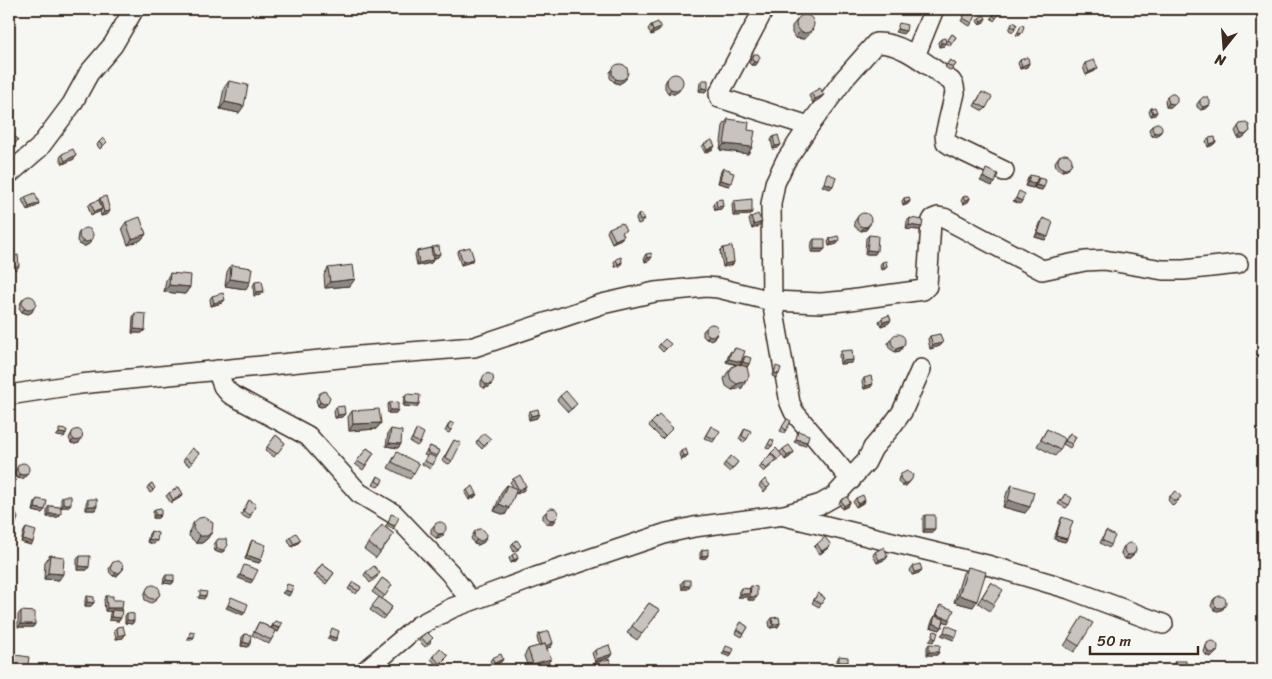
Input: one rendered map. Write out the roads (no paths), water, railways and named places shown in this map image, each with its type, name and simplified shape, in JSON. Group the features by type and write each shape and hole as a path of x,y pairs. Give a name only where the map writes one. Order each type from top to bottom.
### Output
{"street":[{"path":"9,174 39,148 72,104 89,73 113,45 134,9"},
{"path":"764,9 719,94 720,98 809,126"},
{"path":"914,56 934,9"},
{"path":"851,480 794,412 790,403 772,301 771,204 775,183 785,162 845,78 876,43 893,44 951,81 955,93 945,135 946,142 1004,171"},
{"path":"9,395 80,384 360,356 474,347 602,304 656,292 706,287 718,288 772,301 821,303 923,290 926,286 931,223 933,219 938,217 944,218 1042,270 1085,261 1104,260 1163,270 1184,270 1238,264"},
{"path":"217,370 223,386 230,394 308,436 359,493 394,514 450,573 471,601"},
{"path":"366,670 418,626 452,608 667,533 694,527 784,515 820,504 835,496 866,462 873,448 902,412 921,370"},
{"path":"784,515 991,566 1069,590 1163,624"}]}
